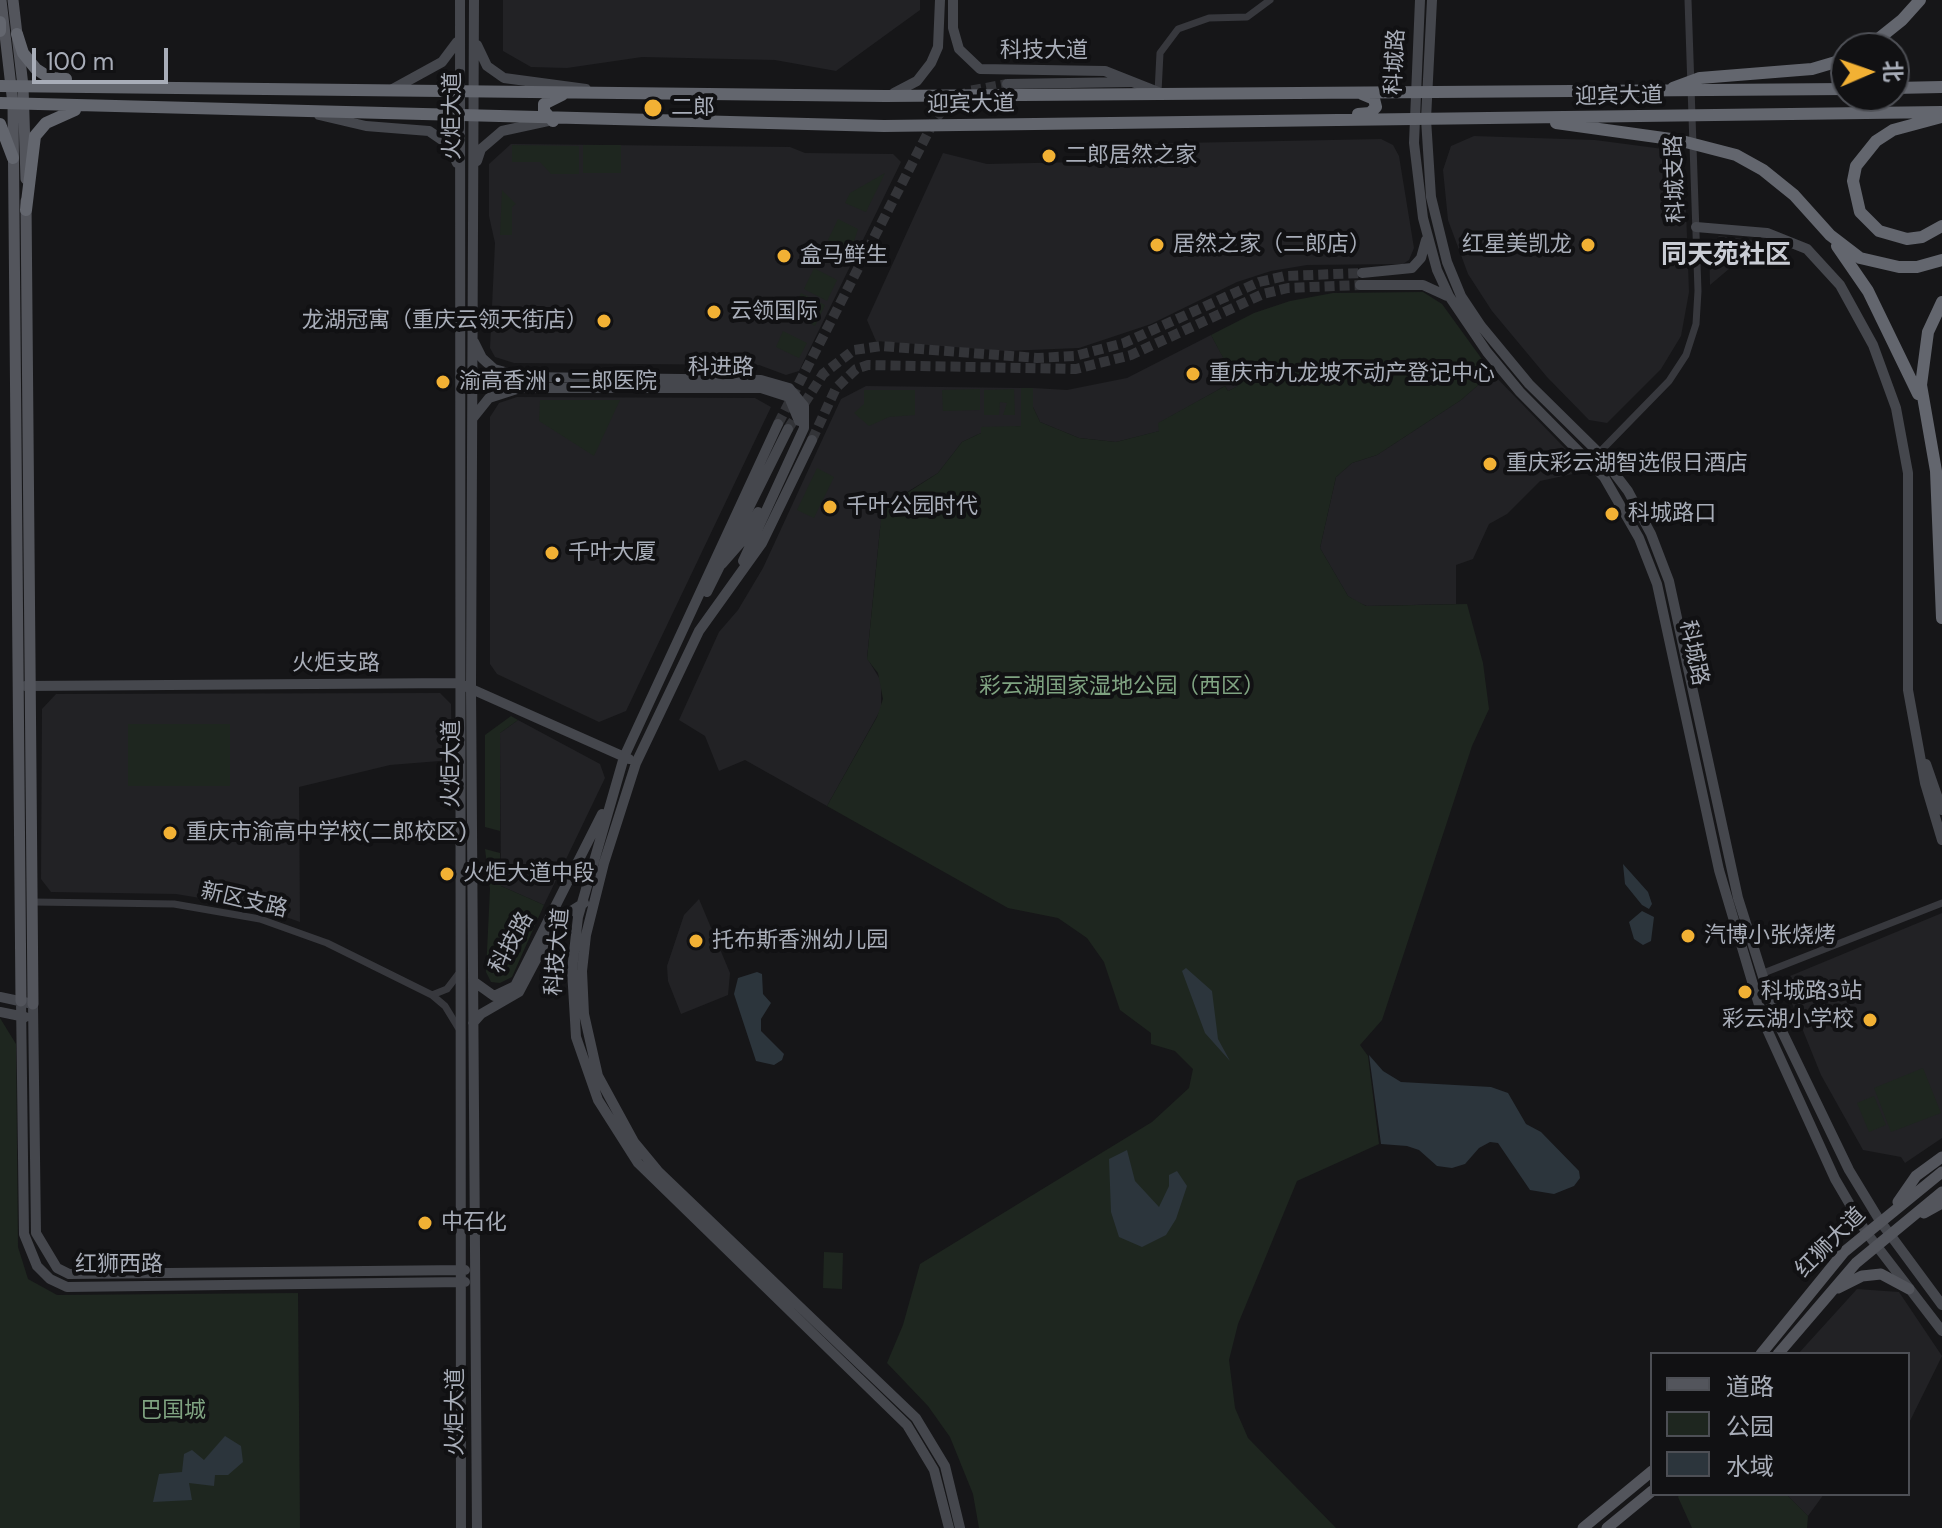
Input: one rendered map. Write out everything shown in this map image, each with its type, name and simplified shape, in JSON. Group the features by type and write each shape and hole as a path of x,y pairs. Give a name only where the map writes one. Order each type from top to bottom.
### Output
{"highway":[{"path":"1887,32 1920,0"},
{"path":"0,22 0,31"},
{"path":"17,34 27,59 46,76 87,80 108,87"},
{"path":"1664,91 1700,78 1812,69 1830,64"},
{"name":"迎宾大道","path":"12,86 885,96 1830,90"},
{"path":"1910,88 1942,87"},
{"path":"309,112 386,106 392,100 389,91"},
{"path":"553,121 544,111 544,104 573,91"},
{"path":"1280,121 1306,115 1373,112 1374,99 1357,92"},
{"name":"迎宾大道","path":"12,104 553,121 884,126 1942,114"},
{"path":"26,210 30,152 35,136 55,117 87,107"},
{"path":"1942,114 1893,130 1876,141 1856,166 1853,181 1860,212 1879,231 1907,239 1922,237 1942,226"},
{"path":"1529,118 1593,130 1678,140 1736,155 1763,170 1794,195 1830,235 1868,291 1902,357 1928,424"},
{"path":"0,124 13,158"},
{"path":"1830,235 1860,258 1882,264 1917,267 1942,260"},
{"path":"1942,302 1928,332 1921,385 1938,499 1942,618"}],"main road":[{"path":"1,0 12,86"},
{"path":"13,0 17,34 12,104 19,686 27,1003"},
{"name":"火炬大道","path":"460,0 458,683 461,1528"},
{"name":"火炬大道","path":"474,0 471,689 477,1528"},
{"path":"885,96 917,81 931,63 938,47 940,0"},
{"name":"科技大道","path":"953,0 953,28 959,49 980,69 1002,72 1105,71 1158,92"},
{"name":"科城路","path":"1420,0 1420,119 1415,167 1427,234 1449,296 1503,373 1590,462 1628,516 1657,584 1719,870 1765,1025 1835,1179 1875,1245 1942,1331"},
{"name":"科城路","path":"1420,92 1432,0"},
{"path":"389,91 442,62 455,48 460,32"},
{"path":"474,34 483,60 504,78 557,82 596,91"},
{"name":"科技大道","path":"1007,84 1137,82"},
{"path":"12,104 26,210 33,687 33,902 27,1003"},
{"path":"309,112 366,126 429,131 452,150 460,179"},
{"name":"科城路","path":"1420,119 1435,219 1461,296 1512,366 1599,453 1640,510 1669,581 1734,882 1761,974 1792,1057 1849,1170 1880,1221 1942,1305"},
{"path":"473,186 481,149 491,138 514,126 553,121"},
{"path":"1696,227 1767,233 1807,249 1840,285 1873,345 1896,408 1908,473 1906,658 1912,720 1925,783 1942,840"},
{"path":"1427,234 1421,258 1412,268 1361,279 1423,285 1449,296"},
{"path":"472,337 488,364 502,372 523,377"},
{"path":"513,389 499,387 498,380 523,377 761,380 782,385 794,392 805,413 802,434 735,577"},
{"name":"科进路","path":"472,419 484,401 513,389 761,388 789,397 798,414 797,432 752,525 722,564"},
{"name":"科技大道","path":"722,564 783,426 624,757 581,905 574,943 571,993 576,1037 590,1080 615,1131 652,1178 907,1425 934,1470 949,1528"},
{"name":"科技大道","path":"812,440 766,535 692,643 636,763 596,891 583,954 582,993 592,1056 619,1118 658,1171 916,1418 945,1466 960,1528"},
{"path":"680,642 722,564"},
{"name":"火炬支路","path":"19,686 458,683 636,763"},
{"path":"1912,720 1942,810"},
{"name":"科技路","path":"473,981 494,996 515,986 613,790"},
{"name":"科技路","path":"473,1023 481,1014 519,992 561,916 581,905 596,891"},
{"path":"553,928 562,919 569,922 574,943"},
{"path":"0,997 27,1003"},
{"name":"红狮西路","path":"27,1003 21,1017 24,1234 37,1266 50,1279 67,1287 460,1276"},
{"name":"红狮西路","path":"27,1003 34,1019 36,1233 57,1268 69,1274 475,1276"},
{"path":"0,1012 34,1019"},
{"path":"1890,1213 1916,1176 1942,1157"},
{"name":"红狮大道","path":"1763,1352 1820,1278 1866,1232 1942,1172"},
{"name":"红狮大道","path":"1780,1352 1875,1245 1942,1192"},
{"path":"1901,1224 1942,1203"},
{"path":"1831,1292 1871,1274 1891,1277 1909,1289"},
{"path":"1583,1528 1650,1473"},
{"path":"1607,1528 1650,1493"}],"street":[{"path":"1158,92 1160,53 1178,29 1209,18 1247,17 1270,0"},
{"name":"科城支路","path":"1590,462 1659,393 1686,355 1697,307 1688,0"},
{"name":"新区支路","path":"33,902 174,904 260,919 327,943 432,995"},
{"path":"1761,974 1942,903"},
{"path":"459,1029 445,1006 432,995 447,989 460,972"}],"shaded area":[{"path":"503,0 920,0 920,10 836,71 775,60 642,57 567,68 531,67 503,51"},
{"path":"1474,136 1595,140 1671,150 1684,155 1689,292 1681,336 1661,369 1607,423 1589,420 1547,377 1492,311 1468,274 1448,220 1443,170 1451,146"},
{"name":"居然之家（二郎店）","path":"1381,139 1393,145 1399,156 1414,248 1409,260 1403,264 1307,265 1271,271 1237,282 1151,324 1079,348 1006,351 876,341 867,320 943,153 987,164 1080,162 1131,144"},
{"path":"511,144 790,147 805,153 893,154 901,162 799,371 786,375 759,365 514,363 495,357 490,348 495,243 489,216 489,164"},
{"path":"1719,236 1762,241 1710,285 1709,246"},
{"path":"1211,335 1239,386 1228,391 1225,386 1159,423 1160,431 1116,442 1079,438 1040,422 1033,407 1033,388 1067,390 1127,378"},
{"path":"1492,373 1587,471 1540,481 1507,514 1489,524 1473,559 1456,565 1456,604 1367,606 1357,602 1348,596 1320,548 1336,477 1352,463 1377,455 1461,400"},
{"path":"866,386 1021,388 1021,426 981,433 962,442 938,473 896,499 885,511 880,529 867,658 881,681 881,709 827,806 745,760 719,771 705,736 679,720 719,632 738,610 763,568 841,399"},
{"path":"517,397 755,398 771,407 626,711 599,722 497,674 490,664 490,417 499,403"},
{"name":"重庆市渝高中学校(二郎校区)","path":"440,693 451,704 452,760 390,765 299,787 300,922 260,908 176,894 51,892 41,879 42,709 56,694"},
{"path":"518,720 600,764 605,778 544,905 501,886 500,733"},
{"name":"托布斯香洲幼儿园","path":"699,899 730,973 728,995 681,1014 668,981 667,966 684,915"},
{"name":"彩云湖小学校","path":"1942,913 1942,1138 1905,1163 1901,1157 1863,1150 1821,1075 1787,991 1790,976"},
{"path":"1857,1289 1899,1292 1942,1356 1910,1421 1910,1352 1800,1352"},
{"path":"1788,1496 1823,1496 1808,1516"}],"green space":[{"path":"512,145 579,146 579,174 551,174 540,162 512,162"},
{"path":"583,145 621,145 621,173 583,173"},
{"path":"885,173 866,212 845,203 850,193"},
{"path":"502,190 516,204 512,207 512,235 500,235"},
{"path":"838,219 858,229 851,251 828,240"},
{"path":"814,268 837,280 827,301 804,289"},
{"name":"彩云湖国家湿地公园（西区）","path":"1423,292 1442,304 1492,373 1461,400 1377,455 1352,463 1336,477 1320,548 1348,596 1366,606 1467,604 1483,663 1489,709 1472,746 1382,1020 1360,1045 1368,1056 1379,1144 1297,1181 1238,1324 1229,1360 1235,1408 1248,1438 1336,1528 979,1528 973,1494 950,1437 928,1406 887,1363 903,1325 920,1264 1152,1122 1189,1088 1193,1069 1175,1051 1151,1044 1151,1033 1120,1010 1104,962 1087,938 1058,918 1008,908 827,806 877,717 883,699 878,673 867,659 881,519 890,504 938,473 962,442 981,433 981,427 1021,426 1021,388 1033,388 1033,407 1040,422 1079,438 1116,442 1159,431 1158,423 1225,386 1228,391 1238,386 1211,335 1254,313 1290,301 1333,293"},
{"path":"801,293 825,305 815,326 791,314"},
{"path":"783,331 807,343 799,358 776,347"},
{"path":"980,389 980,410 943,411 942,390"},
{"path":"1014,389 1015,415 1003,415 1007,403 1000,402 999,415 984,415 984,390"},
{"path":"864,390 915,390 915,415 889,417 869,426 854,413 864,404"},
{"path":"540,400 620,400 594,456 539,421"},
{"path":"817,468 834,477 814,518 797,510"},
{"path":"511,716 518,720 500,733 500,831 485,827 485,735"},
{"path":"128,724 230,724 230,786 128,786"},
{"path":"485,849 500,853 501,886 544,905 512,977 500,983 491,982 486,972 490,889"},
{"name":"巴国城","path":"0,1018 16,1044 18,1247 28,1279 57,1295 298,1293 300,1528 0,1528"},
{"path":"1923,1068 1941,1113 1891,1132 1874,1088"},
{"path":"1874,1096 1886,1125 1869,1132 1857,1103"},
{"path":"824,1252 843,1253 842,1289 823,1288"},
{"path":"1788,1496 1808,1516 1807,1528 1692,1528 1678,1497"}],"water":[{"path":"1623,864 1648,892 1652,904 1649,909 1625,884"},
{"path":"1642,911 1654,917 1651,941 1643,945 1634,939 1629,922"},
{"path":"1186,968 1212,991 1218,1039 1230,1061 1205,1033 1182,971"},
{"path":"757,972 762,974 763,994 771,1003 761,1019 761,1031 784,1054 782,1060 774,1065 756,1061 734,994 738,978"},
{"path":"1369,1055 1383,1071 1401,1082 1491,1087 1508,1093 1526,1124 1541,1132 1579,1171 1580,1178 1574,1186 1554,1194 1530,1190 1498,1143 1490,1142 1479,1148 1465,1164 1452,1168 1437,1166 1419,1150 1381,1144"},
{"path":"1127,1150 1135,1181 1159,1207 1169,1186 1169,1175 1177,1171 1187,1186 1176,1219 1166,1235 1142,1247 1119,1237 1111,1212 1109,1159"},
{"path":"225,1436 241,1446 243,1462 228,1475 215,1475 214,1486 189,1483 192,1500 153,1502 159,1474 182,1472 184,1454 192,1450 204,1460"}],"tunnel":[{"path":"778,424 934,121 944,108 969,91 1007,84"},
{"path":"788,429 823,374 854,350 881,346 1037,358 1075,356 1124,343 1259,282 1285,276 1362,273"},
{"path":"812,440 836,388 856,369 868,365 1076,369 1131,355 1263,294 1288,288 1360,285"}],"place":[{"name":"二郎","path":"653,108"},
{"name":"二郎居然之家","path":"1049,156"},
{"name":"居然之家（二郎店）","path":"1157,245"},
{"name":"红星美凯龙","path":"1588,245"},
{"name":"盒马鲜生","path":"784,256"},
{"name":"云领国际","path":"714,312"},
{"name":"龙湖冠寓（重庆云领天街店）","path":"604,321"},
{"name":"重庆市九龙坡不动产登记中心","path":"1193,374"},
{"name":"渝高香洲‧二郎医院","path":"443,382"},
{"name":"重庆彩云湖智选假日酒店","path":"1490,464"},
{"name":"千叶公园时代","path":"830,507"},
{"name":"科城路口","path":"1612,514"},
{"name":"千叶大厦","path":"552,553"},
{"name":"重庆市渝高中学校(二郎校区)","path":"170,833"},
{"name":"火炬大道中段","path":"447,874"},
{"name":"汽博小张烧烤","path":"1688,936"},
{"name":"托布斯香洲幼儿园","path":"696,941"},
{"name":"科城路3站","path":"1745,992"},
{"name":"彩云湖小学校","path":"1870,1020"},
{"name":"中石化","path":"425,1223"}],"district":[{"name":"同天苑社区","path":"1726,256"}]}
